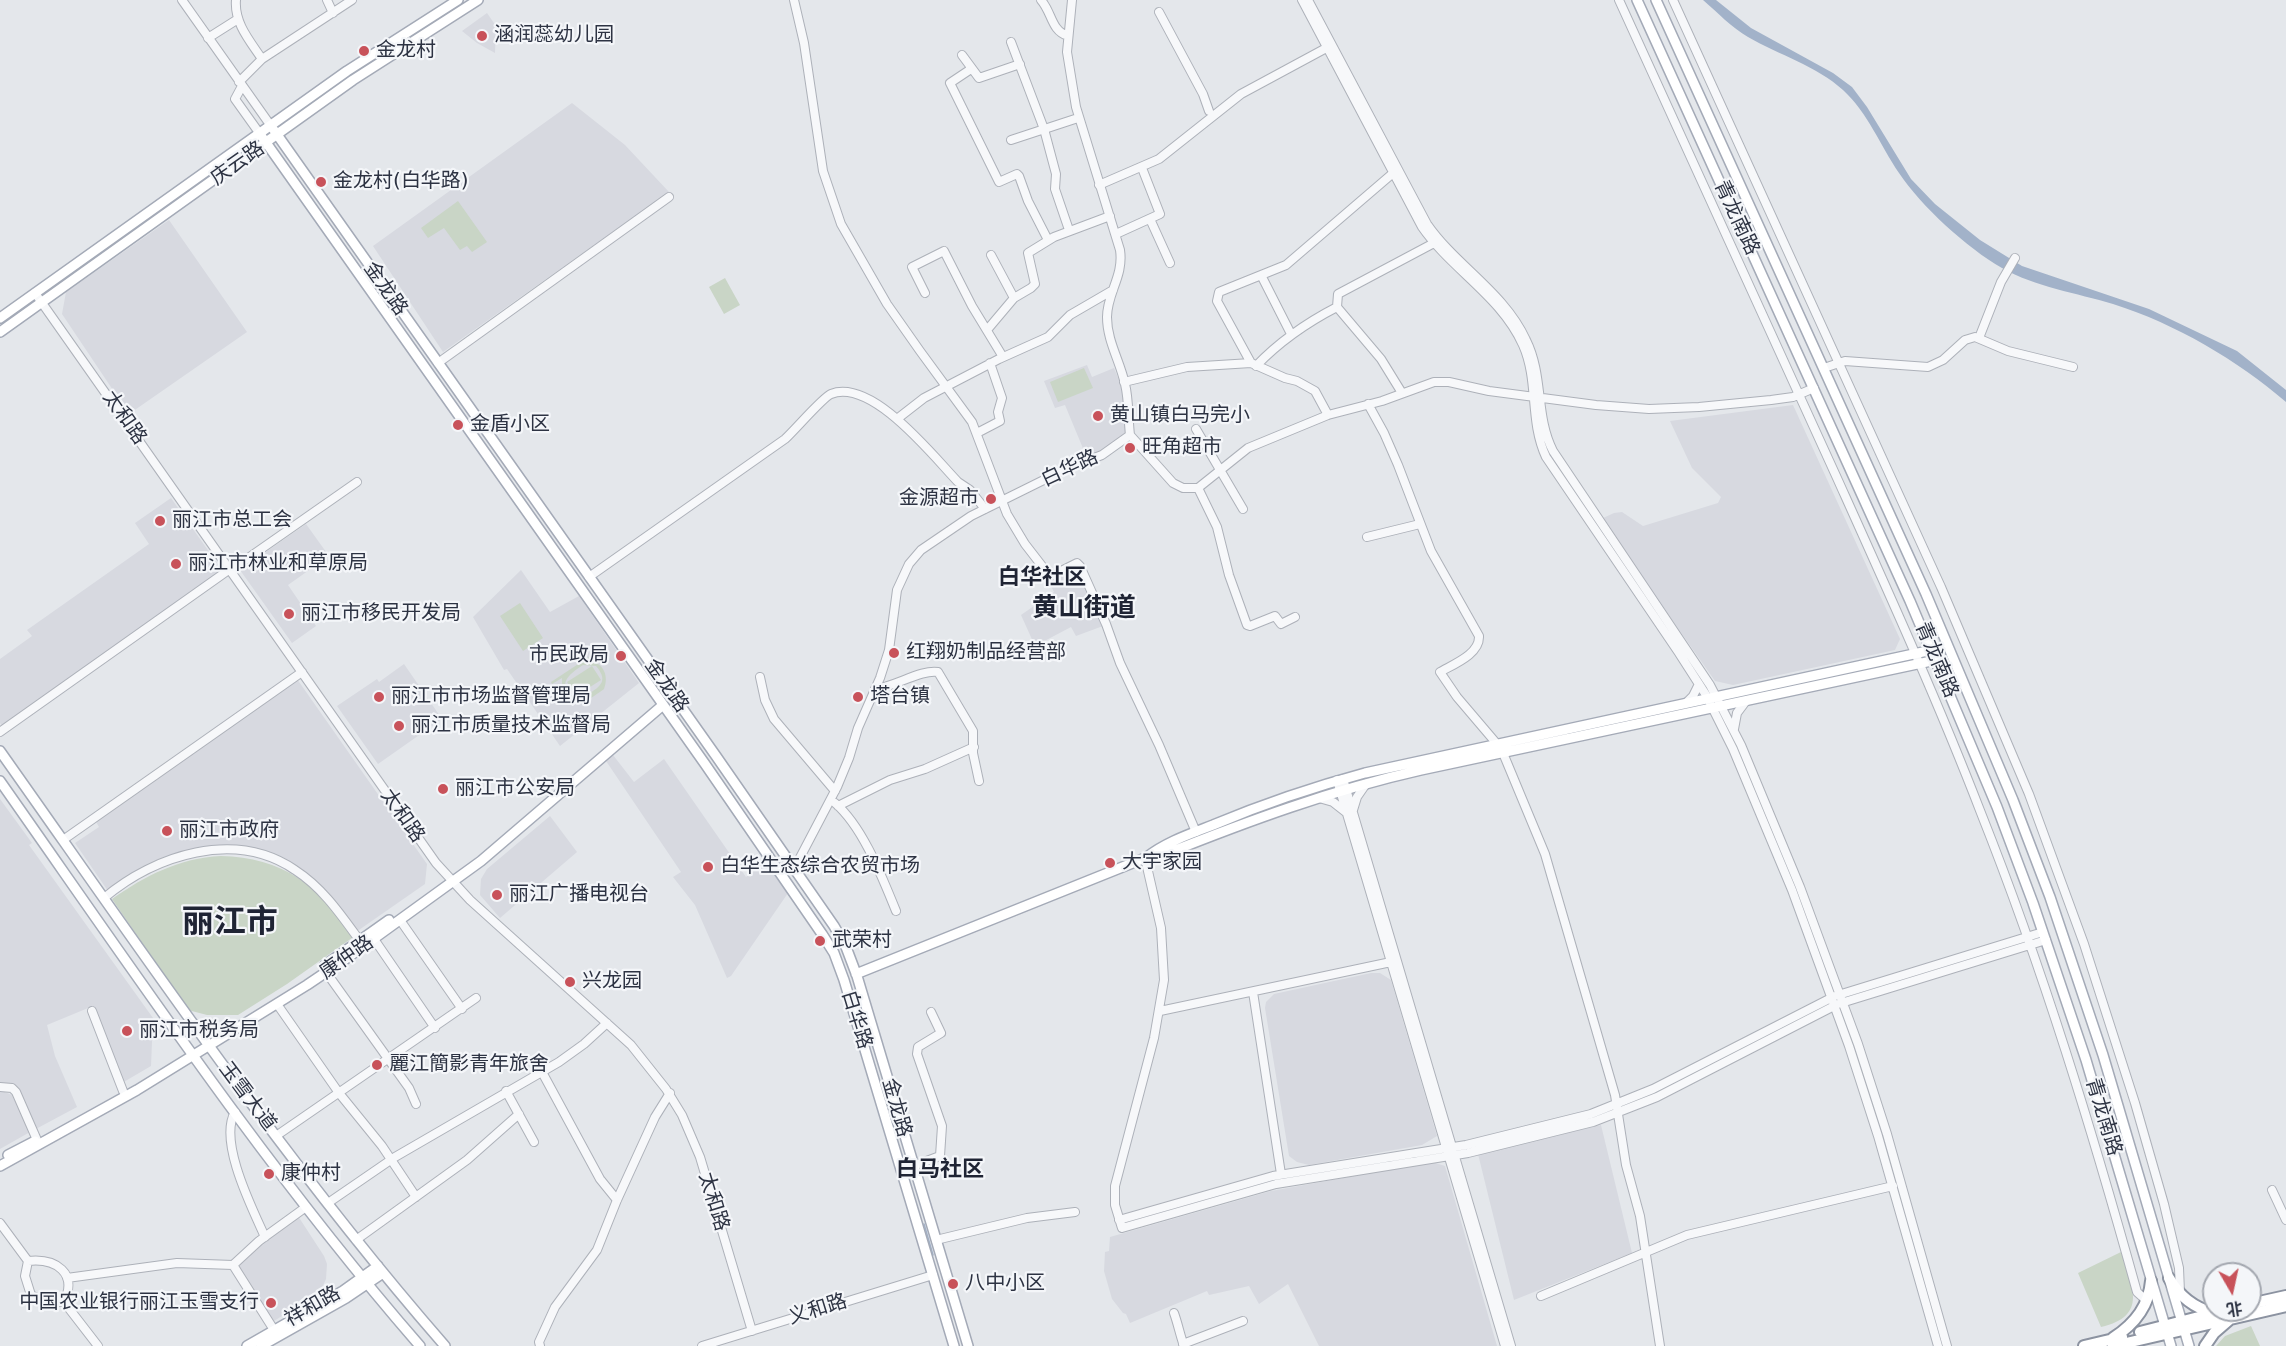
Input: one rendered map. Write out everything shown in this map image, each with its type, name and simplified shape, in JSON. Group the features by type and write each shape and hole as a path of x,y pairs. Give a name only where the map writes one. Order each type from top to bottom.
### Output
{"highway":[{"path":"2169,1278 2180,1294 2202,1308"},
{"path":"2111,1344 2134,1322 2147,1301 2151,1281"},
{"path":"2262,1301 2286,1296"},
{"path":"2262,1311 2286,1306"},
{"path":"2084,1346 2111,1344 2202,1318"},
{"path":"2183,1325 2203,1322"},
{"path":"2205,1346 2219,1328 2228,1322"},
{"path":"2111,1344 2130,1346"}],"main road":[{"name":"庆云路","path":"0,318 347,71 446,3 458,0"},
{"name":"庆云路","path":"0,332 353,80 478,0"},
{"name":"青龙南路","path":"1637,0 1932,650 1997,807 2045,936 2102,1113 2170,1346"},
{"name":"青龙南路","path":"1656,0 1950,646 2032,849 2103,1055 2189,1346"},
{"name":"金龙路","path":"271,126 840,937 856,974 968,1346"},
{"name":"金龙路","path":"260,134 784,878"},
{"path":"1145,858 1161,846 1278,799 1342,785 1497,744 1932,650"},
{"path":"856,974 1145,858 1163,855 1314,798 1342,785 1368,783 1936,660"},
{"name":"康仲路","path":"207,1043 277,1004 400,920 662,703"},
{"name":"玉雪大道","path":"0,751 207,1043 276,1136 356,1240 444,1346"},
{"name":"玉雪大道","path":"0,782 235,1112 364,1281 420,1346"},
{"name":"白华路","path":"784,878 828,943 841,971 954,1346"},
{"name":"康仲路","path":"0,1166 103,1110 304,980 451,880"},
{"name":"康仲路","path":"0,1159 192,1053"},
{"name":"祥和路","path":"261,1346 380,1270"},
{"name":"祥和路","path":"247,1346 364,1281"}],"street":[{"name":"金龙路","path":"182,0 271,126"},
{"path":"237,0 238,20 262,59"},
{"path":"327,0 333,13"},
{"path":"241,84 262,59 352,0"},
{"path":"794,0 804,43 823,171 841,224 887,304 972,422 1001,501 1018,535 1047,574 1055,574 1077,563 1080,566 1106,624 1119,663 1159,745 1196,832"},
{"path":"1041,0 1047,7 1056,29 1068,36"},
{"path":"1073,0 1067,52 1078,118 1120,250 1121,266 1108,305 1108,327 1124,382 1130,435 1173,483 1184,489 1198,488 1248,448 1328,415 1368,405 1423,384 1439,381 1489,391 1614,407 1666,409 1771,400 1814,388"},
{"path":"1302,0 1427,224 1443,246 1495,294 1522,331 1534,361 1537,432 1546,457 1699,684 1712,697 1734,730 1788,855 1837,1000 1938,1346"},
{"path":"1308,0 1392,174 1415,215 1434,243 1491,298 1510,322 1522,343 1529,362 1543,428 1553,451 1710,685 1712,697"},
{"path":"1619,0 1916,654 1985,822 2029,941 2086,1118 2137,1292 2147,1301"},
{"path":"1673,0 1988,693 2065,891 2108,1018 2155,1170 2179,1268 2180,1294"},
{"path":"1160,12 1203,94 1209,111"},
{"path":"208,38 238,20"},
{"path":"1011,42 1044,129 1056,174 1055,189 1069,230"},
{"path":"1098,183 1156,154 1209,111 1250,82 1328,44"},
{"path":"1098,183 1142,168 1164,155 1241,94 1328,44"},
{"path":"962,55 977,78 1020,64"},
{"path":"971,69 950,83 999,182 1017,174 1019,176 1028,201 1048,240"},
{"name":"金龙路","path":"241,84 235,99 260,134"},
{"path":"1011,140 1078,118"},
{"path":"1116,234 1160,214 1142,168"},
{"path":"1253,364 1217,296 1226,288 1290,261 1392,174"},
{"path":"438,363 669,197"},
{"path":"987,330 1014,298 1035,284 1028,253 1069,230 1110,216"},
{"path":"1150,219 1170,263"},
{"path":"1402,393 1381,359 1337,307 1336,301 1338,294 1434,243"},
{"path":"925,293 912,267 944,251 972,306 1004,357"},
{"path":"991,255 1014,298"},
{"path":"1979,338 2001,282 2015,258"},
{"path":"1261,275 1291,334"},
{"path":"897,419 924,398 990,363 1048,337 1070,315 1114,290"},
{"name":"太和路","path":"35,293 420,841 451,880 642,1056 670,1094 686,1123 702,1164 752,1331"},
{"path":"1253,364 1291,334 1337,307"},
{"path":"1824,368 1845,360 1928,367 1943,360 1970,337 1979,338 2008,351 2073,367"},
{"path":"977,433 1000,421 998,412 1002,398 990,363"},
{"path":"1124,382 1187,367 1253,364 1297,381 1315,391 1328,415"},
{"path":"589,577 785,439 807,419 826,396 845,392 869,398 897,419 958,482 970,490 985,509"},
{"path":"1368,405 1398,465 1431,551 1480,639 1476,650 1440,672 1457,697 1497,744"},
{"path":"1196,429 1243,509"},
{"name":"白华路","path":"794,869 835,791 875,689 889,650 897,590 905,569 921,550 985,509 1102,454 1130,435"},
{"path":"0,732 357,482"},
{"path":"1198,488 1217,527 1229,575 1246,625 1250,626 1275,616 1281,624 1295,617"},
{"path":"1367,537 1420,524"},
{"path":"875,689 892,686 931,671 938,672 973,731 979,781"},
{"path":"63,840 302,672"},
{"path":"760,677 765,700 774,719 835,791"},
{"path":"1686,703 1693,696 1699,684"},
{"path":"1710,685 1736,692"},
{"path":"1734,730 1737,713 1746,701"},
{"path":"1718,707 1719,719 1780,859 1837,1000 1887,1134 1947,1346"},
{"path":"1695,712 1719,719"},
{"path":"838,806 890,780 926,769 974,747"},
{"path":"1503,753 1545,854 1618,1109 1625,1158 1640,1216 1660,1346"},
{"path":"1368,783 1359,793 1350,813 1391,962 1510,1346"},
{"path":"1342,785 1505,1346"},
{"path":"1314,798 1333,802 1350,813"},
{"path":"830,801 838,806 873,857 896,911"},
{"path":"104,898 138,873 165,861 209,850 240,850 277,860 302,875 334,905 360,941"},
{"path":"1120,1224 1115,1205 1115,1186 1150,1057 1164,980 1163,940 1145,858"},
{"path":"400,920 462,1009"},
{"path":"1120,1224 1276,1184 1574,1126 1657,1096 1837,1000 2045,936"},
{"path":"374,939 435,1028"},
{"path":"1160,1011 1391,962"},
{"path":"326,972 409,1088 416,1104"},
{"path":"1253,992 1281,1174"},
{"path":"276,1136 476,998"},
{"path":"277,1004 339,1093 392,1160 417,1197"},
{"path":"93,1011 123,1091"},
{"path":"913,1166 940,1156 942,1126 917,1057 918,1047 941,1034 931,1012"},
{"path":"328,1203 392,1160 577,1050 608,1023"},
{"path":"542,1072 600,1179 617,1200"},
{"path":"0,1087 12,1088 16,1092 37,1140"},
{"path":"506,1091 534,1142"},
{"path":"540,1346 539,1342 549,1317 597,1250 617,1200 655,1118 670,1094"},
{"path":"235,1112 230,1128 235,1167 265,1237"},
{"path":"356,1240 474,1155 519,1114"},
{"path":"1120,1224 1281,1174 1450,1151"},
{"path":"1541,1296 1676,1239 1717,1227 1893,1186"},
{"path":"2272,1190 2286,1220"},
{"path":"67,1278 177,1263 233,1264 306,1207"},
{"path":"936,1240 1027,1218 1075,1212"},
{"path":"0,1223 28,1261 25,1276 31,1295 46,1302 64,1302"},
{"path":"28,1261 41,1260 55,1264 62,1269 67,1278 68,1292 64,1302"},
{"path":"233,1264 274,1330"},
{"name":"义和路","path":"702,1346 933,1275"},
{"path":"64,1302 98,1346"},
{"path":"1174,1312 1184,1345 1243,1321"}],"shaded area":[{"name":"涵润蕊幼儿园","path":"487,13 496,26 495,53 462,31"},
{"path":"572,103 625,145 669,192 443,352 373,246"},
{"path":"169,220 247,332 129,414 62,314 66,292"},
{"name":"黄山镇白马完小","path":"1087,365 1092,377 1114,368 1124,392 1128,432 1116,444 1087,458 1065,405 1055,408 1044,381"},
{"path":"1793,405 1900,639 1895,650 1733,685 1715,681 1601,519 1622,512 1643,526 1718,503 1721,497 1692,468 1670,421"},
{"path":"171,498 222,570 2,726 0,723 0,659 32,636 27,630 149,544 135,523"},
{"path":"306,524 329,556 288,585 316,626 292,643 240,570"},
{"path":"1076,566 1103,626 1076,636 1071,627 1035,646 1021,615 1054,592 1048,580"},
{"path":"521,570 550,612 579,596 639,683 560,746 507,669 504,670 473,617"},
{"path":"404,664 442,719 378,764 337,706 377,679 379,682"},
{"path":"297,679 427,864 425,884 356,932 328,896 268,855 196,850 108,891 75,843 99,827 95,820"},
{"name":"白华生态综合农贸市场","path":"613,755 634,782 664,759 746,877 765,862 788,893 731,976 727,978 695,905 673,877 681,872 606,761"},
{"path":"0,799 32,843 29,845 153,1018 151,1066 122,1083 93,1006 47,1025 55,1056 77,1107 34,1130 18,1094 0,1085"},
{"path":"550,816 577,852 500,918 480,895 481,879 487,869"},
{"path":"1380,973 1391,980 1437,1136 1422,1145 1309,1165 1297,1162 1289,1156 1265,1008 1266,1002 1274,994"},
{"path":"0,1090 12,1095 30,1132 0,1149"},
{"path":"1601,1125 1632,1253 1514,1300 1478,1154"},
{"path":"1432,1162 1445,1166 1497,1346 1319,1346 1288,1284 1259,1304 1249,1286 1209,1295 1207,1291 1130,1323 1126,1314 1112,1299 1104,1271 1105,1252 1109,1251 1110,1237 1271,1191"},
{"path":"298,1216 324,1256 327,1264 326,1279 320,1292 274,1321 240,1269 240,1261"}],"green space":[{"path":"458,201 487,242 472,252 467,246 460,250 444,228 428,238 421,228"},
{"path":"725,278 740,305 724,314 709,287"},
{"path":"1084,368 1093,388 1058,402 1050,382"},
{"path":"520,603 543,638 523,651 500,616"},
{"path":"595,653 597,656 590,660 599,664 606,680 604,689 582,702 569,699 563,687 562,678 552,684 551,682","holes":["583,665 596,666 602,675 602,681 598,687 587,695 576,698 566,689 566,680 573,672"]},
{"path":"592,666 601,680 576,696 567,682"},
{"path":"221,856 263,862 298,878 328,903 352,938 238,1015 207,1015 188,1010 112,899 150,876 177,864"},
{"path":"2121,1252 2132,1288 2131,1307 2126,1315 2116,1322 2101,1327 2078,1273"},
{"path":"2251,1326 2260,1346 2216,1346 2225,1336"}],"water":[{"path":"1703,0 1716,0 1751,28 1833,73 1852,87 1867,107 1911,179 1935,204 1980,240 2022,266 2149,309 2237,351 2286,390 2286,402 2226,358 2160,322 2113,304 2028,280 1988,260 1960,238 1919,199 1899,173 1860,109 1843,90 1810,67 1742,33"}],"waterway":[{"path":"924,1224 933,1255"}],"place":[{"name":"涵润蕊幼儿园","path":"482,36"},
{"name":"金龙村","path":"364,51"},
{"name":"金龙村(白华路)","path":"321,182"},
{"name":"黄山镇白马完小","path":"1098,416"},
{"name":"金盾小区","path":"458,425"},
{"name":"旺角超市","path":"1130,448"},
{"name":"金源超市","path":"991,499"},
{"name":"丽江市总工会","path":"160,521"},
{"name":"丽江市林业和草原局","path":"176,564"},
{"name":"丽江市移民开发局","path":"289,614"},
{"name":"红翔奶制品经营部","path":"894,653"},
{"name":"市民政局","path":"621,656"},
{"name":"丽江市市场监督管理局","path":"379,697"},
{"name":"塔台镇","path":"858,697"},
{"name":"丽江市质量技术监督局","path":"399,726"},
{"name":"丽江市公安局","path":"443,789"},
{"name":"丽江市政府","path":"167,831"},
{"name":"大宇家园","path":"1110,863"},
{"name":"白华生态综合农贸市场","path":"708,867"},
{"name":"丽江广播电视台","path":"497,895"},
{"name":"武荣村","path":"820,941"},
{"name":"兴龙园","path":"570,982"},
{"name":"丽江市税务局","path":"127,1031"},
{"name":"麗江簡影青年旅舍","path":"377,1065"},
{"name":"康仲村","path":"269,1174"},
{"name":"八中小区","path":"953,1284"},
{"name":"中国农业银行丽江玉雪支行","path":"271,1303"}],"district":[{"name":"白华社区","path":"1042,578"},
{"name":"黄山街道","path":"1084,609"},
{"name":"丽江市","path":"230,924"},
{"name":"白马社区","path":"940,1170"}]}
